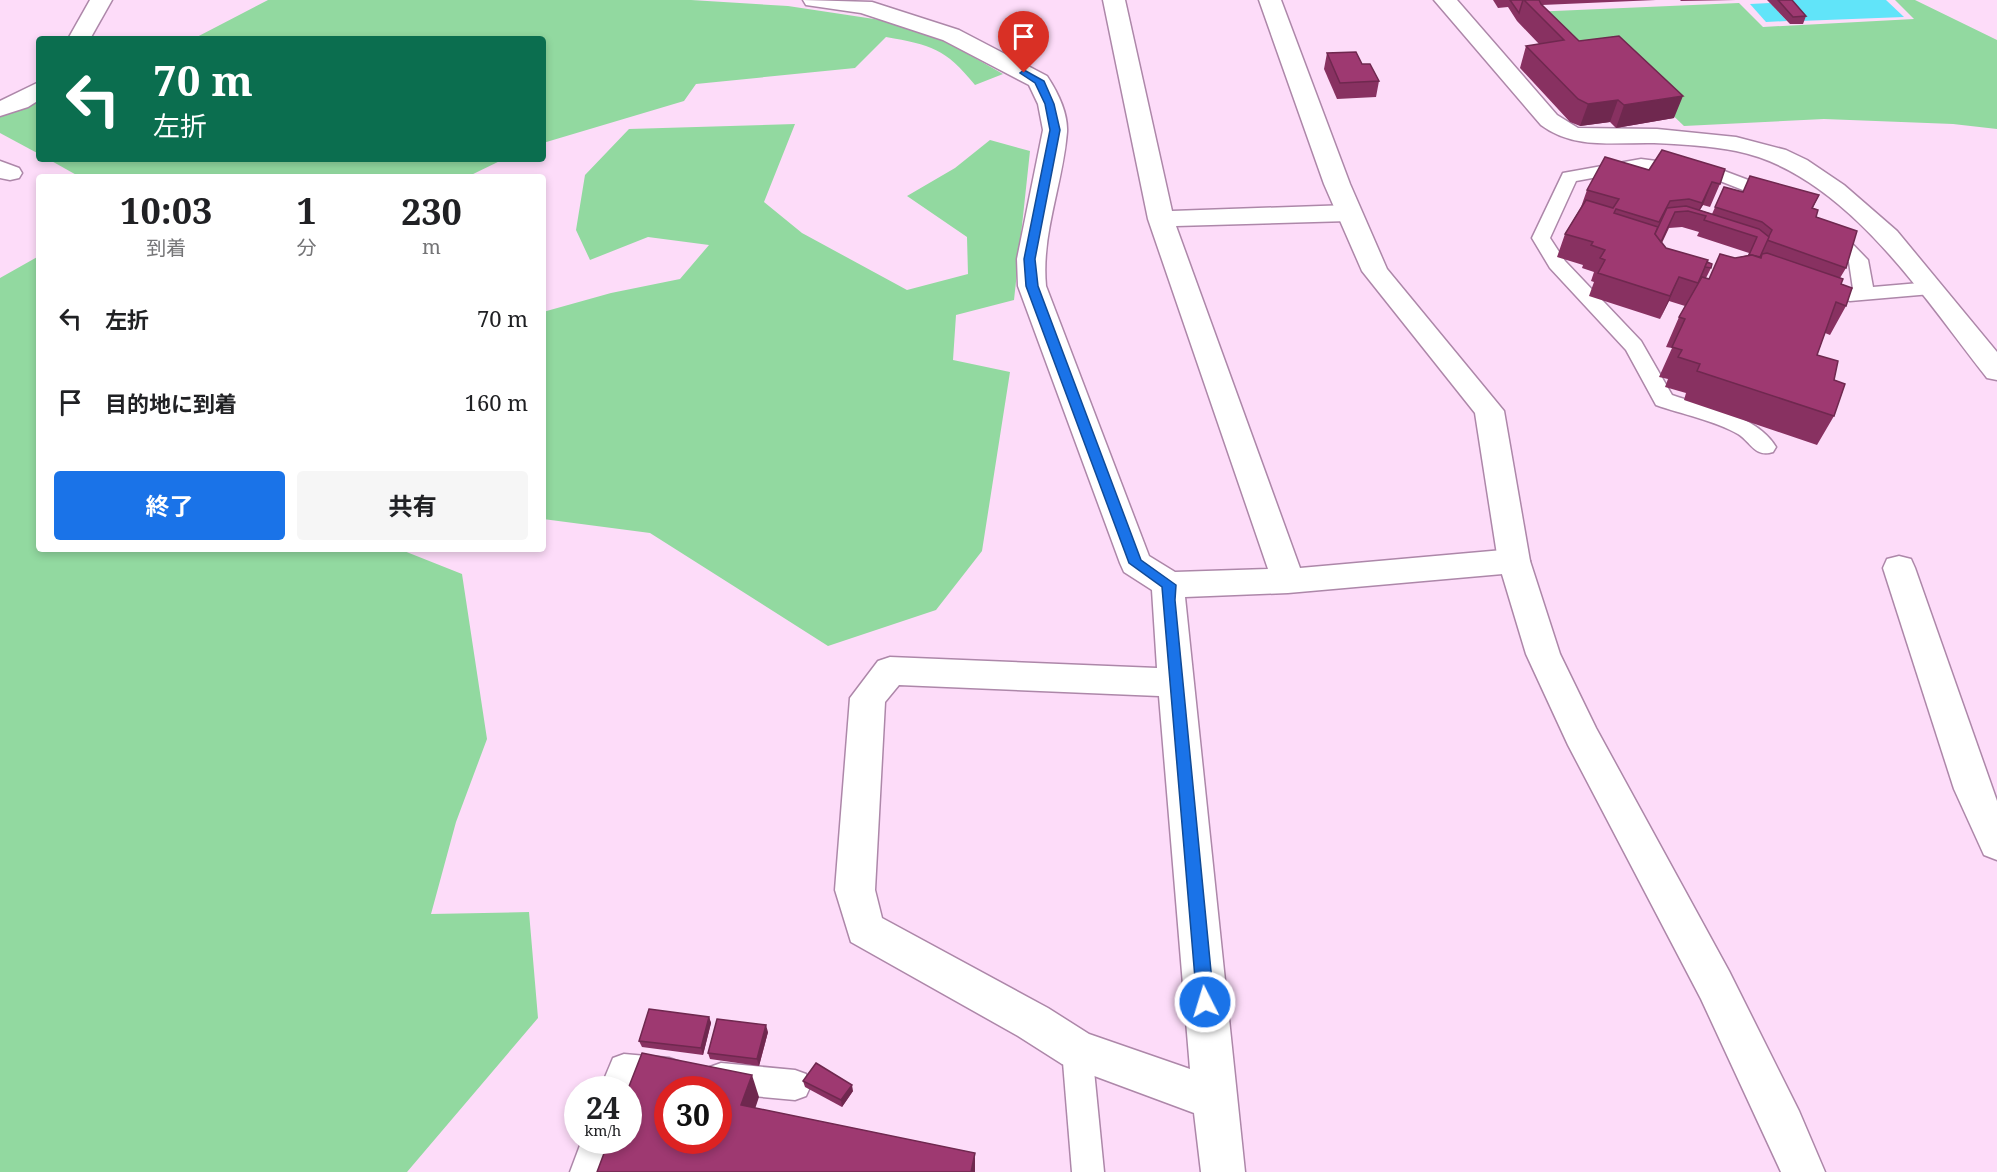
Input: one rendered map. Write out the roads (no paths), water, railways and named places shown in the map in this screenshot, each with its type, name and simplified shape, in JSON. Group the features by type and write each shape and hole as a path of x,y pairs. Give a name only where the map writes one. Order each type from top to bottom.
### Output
{"street":[{"path":"81,36 101,0"},
{"path":"814,0 864,7 951,35 1039,81 1050,104 1055,130 1030,259 1032,286 1136,563 1169,585 1288,580 1514,561"},
{"path":"1114,0 1161,219 1288,580"},
{"path":"1270,0 1349,213 1375,271 1489,411 1514,561 1543,654 1571,714 1715,985 1784,1126 1803,1172"},
{"path":"1445,0 1549,120 1564,131 1590,136 1657,136 1736,144 1777,155 1835,190 1870,220 1907,258 1997,371"},
{"path":"0,109 20,102 36,91"},
{"path":"1161,219 1349,213"},
{"path":"1899,568 1985,790 1997,843"},
{"path":"1169,585 1214,1099 1223,1172"},
{"path":"1176,684 890,671 868,698 855,890 866,929 1033,1022 1077,1050 1214,1099"}],"lane":[{"path":"1765,447 1746,429 1664,400 1634,346 1557,264 1541,238 1569,177 1641,164 1719,174 1789,201"},
{"path":"1817,218 1858,261 1864,292"},
{"path":"1832,298 1864,292 1931,288"},
{"path":"1077,1050 1088,1172"},
{"path":"621,1076 624,1069 795,1085"},
{"path":"586,1172 593,1154"}],"water":[{"path":"1782,0 1886,0 1904,17 1800,21"},
{"path":"1770,3 1787,21 1766,22 1750,4"}]}
